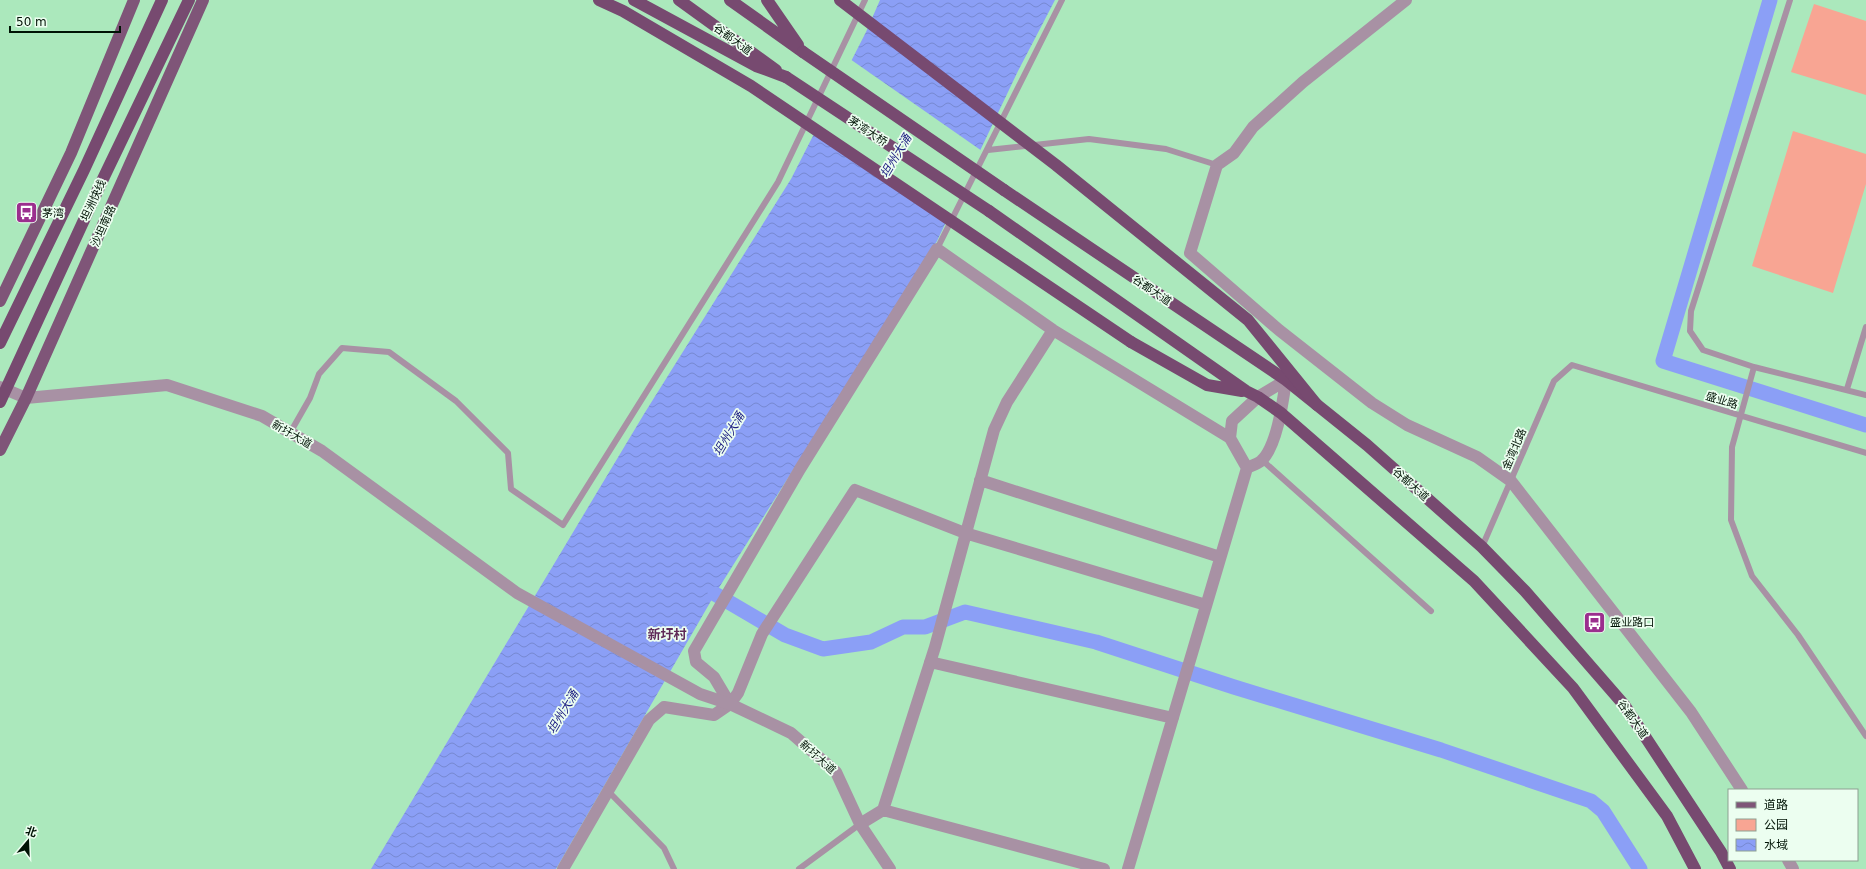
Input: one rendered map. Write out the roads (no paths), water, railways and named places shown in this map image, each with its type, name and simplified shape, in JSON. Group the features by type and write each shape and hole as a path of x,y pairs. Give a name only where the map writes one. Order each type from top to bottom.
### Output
{"highway":[{"name":"坦洲快线","path":"0,342 84,170 162,0"},
{"name":"坦洲快线","path":"0,402 102,181 189,0"},
{"path":"599,0 630,15 751,86 1131,342 1207,385 1246,391 1258,397 1281,413 1474,581 1573,688 1667,816 1695,869"},
{"path":"634,0 756,66 786,77"},
{"name":"谷都大道","path":"679,0 786,77"},
{"path":"730,0 803,52"},
{"path":"767,0 803,52"},
{"path":"840,0 1056,165 1248,320 1317,405"},
{"name":"谷都大道","path":"803,52 1004,190 1286,380 1367,444 1482,547 1525,591 1625,706 1721,852 1730,869"},
{"name":"茅湾大桥","path":"786,77 989,212 1246,391"}],"main road":[{"path":"0,301 71,154 134,0"},
{"name":"沙坦南路","path":"0,450 26,398 203,0"},
{"path":"0,458 11,429"}],"street":[{"path":"1406,0 1303,82 1253,127 1234,153 1217,165 1190,253 1279,330 1372,403 1407,425 1477,457 1511,481 1691,712 1741,789"},
{"path":"730,704 714,677 696,662 694,651 800,468 937,249 1053,330 1230,438 1247,468"},
{"path":"860,824 883,810 930,662 994,430 1006,402 1053,330"},
{"path":"1230,438 1232,421 1258,397 1286,380"},
{"path":"1128,869 1247,468 1262,460 1273,441 1281,413 1286,380"},
{"name":"新圩大道","path":"26,398 167,385 262,416 322,451 517,593 700,694 730,704 791,733 836,772 860,824 890,869"},
{"path":"0,387 26,398"},
{"path":"980,480 1220,557"},
{"path":"563,869 649,720 664,707 714,715 730,704 738,693 762,634 855,490 965,533 1206,605"},
{"path":"930,662 1173,718"},
{"path":"883,810 1104,869"}],"lane":[{"path":"290,433 310,398 319,374 342,348 389,352 456,401 508,453 511,489 563,525 778,182 865,0"},
{"path":"937,249 1062,0"},
{"path":"1790,0 1691,311 1690,331 1703,350 1754,367 1847,389 1866,395"},
{"path":"988,150 1089,139 1166,149 1217,165"},
{"path":"1847,389 1866,327"},
{"name":"金湾北路","path":"1482,547 1554,382 1572,365"},
{"name":"盛业路","path":"1572,365 1866,453"},
{"path":"1754,367 1732,447 1731,520 1752,576 1798,634 1866,736"},
{"path":"1262,460 1431,611"},
{"path":"608,791 664,848 674,869"},
{"path":"799,869 860,824"}],"water":[{"name":"坦州大涌","path":"880,0 1055,0 1018,71 937,241 715,594 556,869 371,869 644,414 791,179 866,32"}],"waterway":[{"path":"1770,0 1663,361 1866,425"},
{"path":"715,594 785,635 823,649 871,642 903,627 925,627 965,612 1096,642 1234,687 1441,750 1591,801 1603,811 1640,869"}],"place":[{"name":"茅湾","path":"26,213"},
{"name":"盛业路口","path":"1594,622"}],"district":[{"name":"新圩村","path":"667,634"}]}
